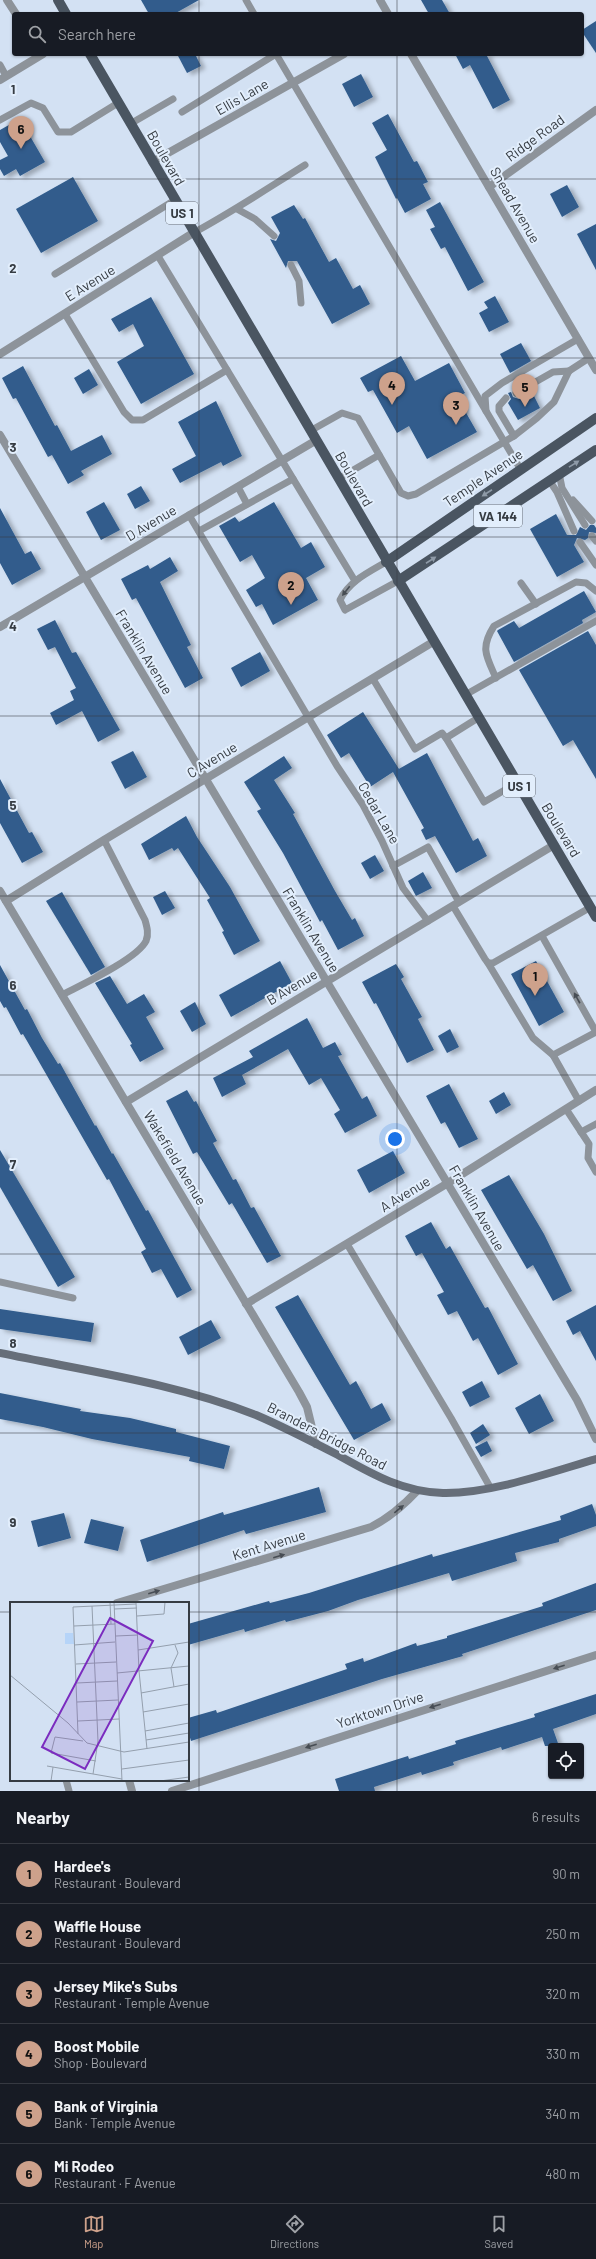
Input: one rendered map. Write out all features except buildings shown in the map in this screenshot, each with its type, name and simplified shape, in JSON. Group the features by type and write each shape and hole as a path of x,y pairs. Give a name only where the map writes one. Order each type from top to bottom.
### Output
{"main road":[{"path":"58,0 65,12"},
{"name":"Boulevard","path":"91,56 315,441 596,917"},
{"name":"Temple Avenue","path":"386,562 596,418"},
{"name":"VA 144","path":"398,581 559,473 596,450"}],"street":[{"path":"7,0 15,12"},
{"path":"380,0 387,12"},
{"path":"3,78 38,56"},
{"name":"Ellis Lane","path":"152,162 340,56"},
{"name":"Snead Avenue","path":"412,56 596,370"},
{"name":"Ridge Road","path":"489,187 596,110"},
{"name":"E Avenue","path":"0,354 194,233"},
{"name":"Franklin Avenue","path":"0,435 577,1400 596,1439"},
{"name":"D Avenue","path":"0,627 315,441"},
{"name":"C Avenue","path":"6,901 104,840 433,642"},
{"name":"B Avenue","path":"126,1102 554,845"},
{"name":"Wakefield Avenue","path":"0,891 307,1406 316,1444"},
{"name":"A Avenue","path":"246,1304 448,1183 596,1090"},
{"name":"Branders Bridge Road","path":"0,1354 143,1382 193,1394 256,1415 316,1444 384,1480 417,1491 444,1493 490,1487 596,1459"},
{"name":"Kent Avenue","path":"120,1602 371,1527 386,1519 402,1507 417,1491"},
{"name":"Yorktown Drive","path":"172,1791 596,1655"},
{"path":"129,1781 132,1791"}],"lane":[{"path":"246,0 253,12"},
{"path":"182,112 273,56"},
{"path":"277,56 521,470"},
{"path":"0,65 3,78"},
{"path":"130,124 173,99"},
{"path":"0,120 31,103 42,108 58,132 71,132 118,103"},
{"path":"194,233 237,209 257,194 305,165"},
{"path":"55,274 175,200"},
{"path":"237,209 254,219 274,236"},
{"path":"158,256 355,581"},
{"path":"291,265 299,281 301,303"},
{"path":"66,314 124,412 132,420 144,420 227,370"},
{"path":"486,411 485,396 502,383 578,339"},
{"path":"516,393 553,372 569,370 589,358"},
{"path":"310,431 342,413 358,418 401,493 408,496 416,494 514,436 554,402 569,370"},
{"path":"506,398 499,406 499,411 514,436"},
{"path":"338,479 379,455"},
{"path":"559,473 562,488 584,525"},
{"path":"199,531 293,479"},
{"path":"549,480 557,492 574,531"},
{"path":"238,487 247,504"},
{"path":"562,488 592,521"},
{"name":"Cedar Lane","path":"189,515 337,766 362,805 407,894 428,921"},
{"path":"580,542 596,565"},
{"path":"386,562 355,581 344,590 340,600 345,610 398,581"},
{"path":"496,678 485,655 486,638 494,626 576,582 586,583 596,591"},
{"path":"521,583 536,604"},
{"path":"465,695 596,621"},
{"path":"373,679 415,749 442,733 484,802 517,783"},
{"path":"446,738 478,718"},
{"path":"62,995 135,954 147,940 148,931 145,920 104,840"},
{"path":"393,866 428,848 488,963 533,1038 552,1055 579,1100"},
{"path":"488,963 494,963 590,908"},
{"path":"542,936 596,1032 552,1055"},
{"path":"566,1109 581,1132 593,1145 588,1158 596,1172"},
{"path":"581,1132 596,1124"},
{"path":"347,1244 451,1418 490,1487"},
{"path":"0,1282 73,1298"},
{"path":"66,1781 69,1791"}],"place":[{"name":"Mi Rodeo","path":"21,149"},
{"name":"Boost Mobile","path":"392,405"},
{"name":"Bank of Virginia","path":"525,407"},
{"name":"Jersey Mike's Subs","path":"456,425"},
{"name":"Waffle House","path":"291,605"},
{"name":"Hardee's","path":"535,996"}]}
